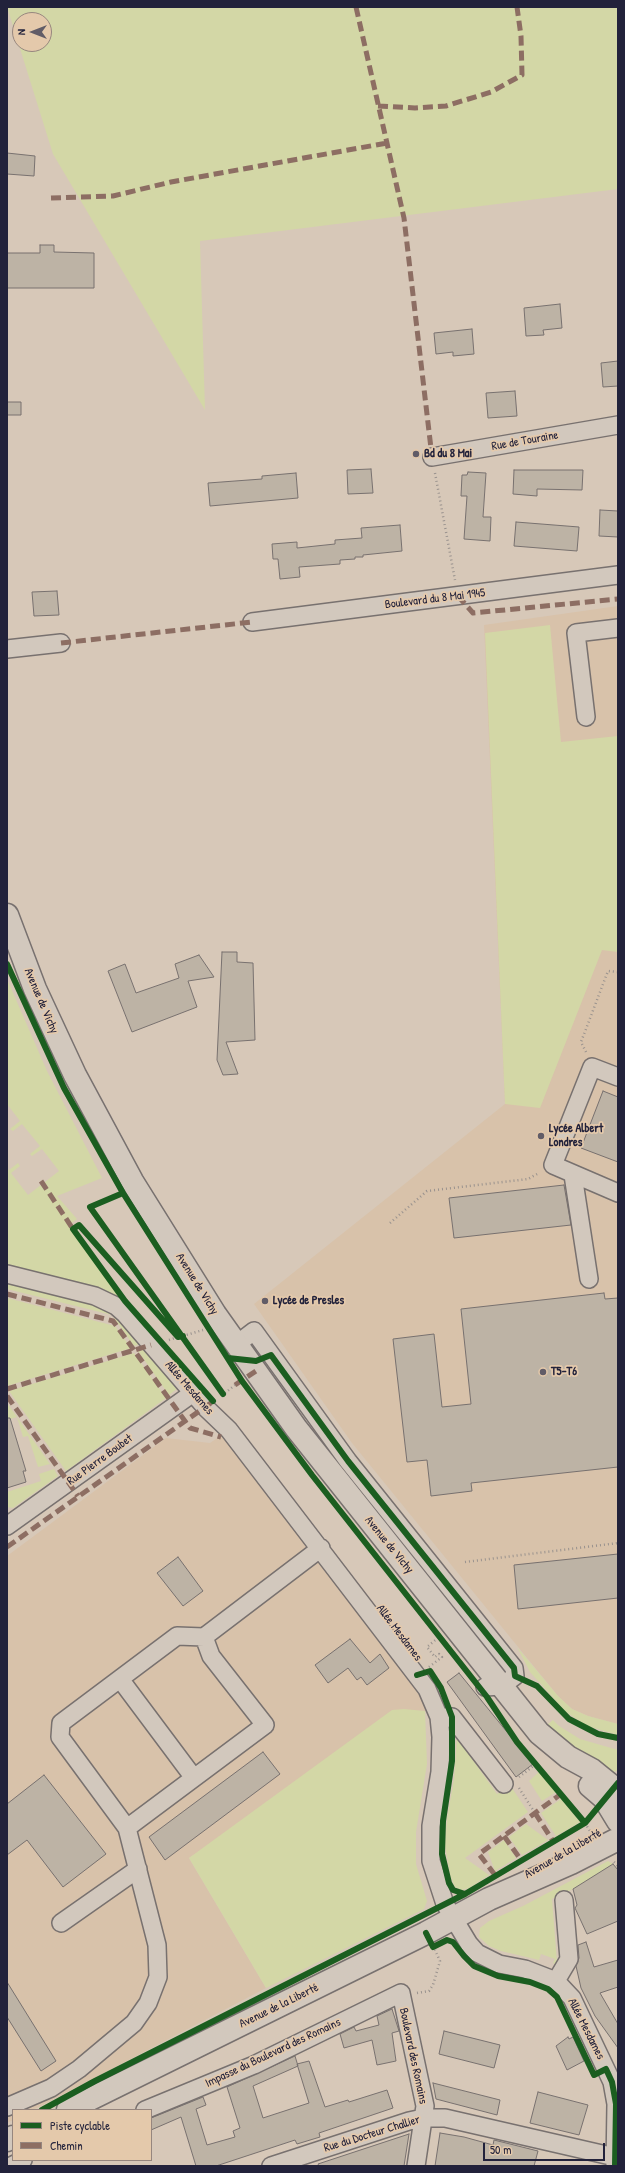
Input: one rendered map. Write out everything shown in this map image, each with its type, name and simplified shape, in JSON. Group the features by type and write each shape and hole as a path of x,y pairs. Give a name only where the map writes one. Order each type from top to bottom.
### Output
{"main road":[{"name":"Avenue de Vichy","path":"7,915 34,989 75,1075 132,1180 215,1314 246,1338 296,1428 443,1627 494,1687 539,1733 568,1757 592,1770 613,1787 618,1794"},
{"name":"Avenue de Vichy","path":"494,1687 528,1741 560,1767 600,1793 618,1821"},
{"name":"Avenue de la Liberté","path":"489,1900 564,1851 618,1824"},
{"name":"Avenue de la Liberté","path":"70,2109 489,1900 571,1863 618,1839"}],"street":[{"name":"Rue de Touraine","path":"432,456 618,425"},
{"name":"Boulevard du 8 Mai 1945","path":"252,622 618,575"},
{"path":"586,717 576,632 618,628"},
{"path":"7,649 61,643"},
{"path":"618,1077 592,1066 553,1165 573,1175 618,1193"},
{"path":"573,1175 589,1279"},
{"name":"Allée Mesdames","path":"7,1274 95,1296 116,1306 211,1414 229,1430 321,1548 424,1673 427,1689 439,1717 440,1772 431,1826 431,1861 445,1904 468,1944 488,1960 525,1969 556,1981 572,1998 612,2082 617,2104 615,2162"},
{"path":"246,1338 348,1461 514,1668 515,1676 494,1687"},
{"name":"Rue Pierre Boubet","path":"7,1526 193,1393"},
{"path":"7,2107 51,2088 79,2069 134,2024 148,2003 158,1977 157,1945 127,1828 60,1737 61,1723 177,1636 204,1636 321,1548"},
{"path":"127,1828 265,1725 211,1656 204,1636"},
{"path":"120,1679 194,1778"},
{"path":"439,1717 452,1717 512,1784"},
{"path":"62,1923 138,1869"},
{"path":"556,1981 569,1959 564,1900"},
{"name":"Impasse du Boulevard des Romains","path":"147,2109 254,2065 400,1993"},
{"name":"Boulevard des Romains","path":"400,1993 425,2106 416,2166"},
{"name":"Rue du Docteur Challier","path":"271,2166 409,2121 423,2118 445,2118 615,2162"},
{"path":"11,2166 21,2161"}],"path":[{"path":"432,456 458,596"},
{"path":"592,1066 581,1042 608,970 618,972"},
{"path":"390,1223 428,1192 528,1179 553,1165"},
{"path":"183,1336 209,1328"},
{"path":"225,1393 236,1386"},
{"path":"465,1562 618,1543"},
{"path":"435,1663 442,1657 439,1654 435,1657 427,1646 443,1627"},
{"path":"535,1813 512,1784 536,1764"},
{"path":"579,1827 585,1823"},
{"path":"400,1993 416,1993 432,1989 440,1961 433,1947 440,1943"}],"shaded area":[{"name":"Lycée Albert Londres","path":"618,606 618,1724 588,1716 572,1709 558,1696 352,1443 254,1304 505,1104 484,625"},
{"path":"229,1430 439,1717 425,1711 189,1858 266,1988 35,2109 12,2109 12,2120 7,2123 7,1556 166,1438 210,1443"}],"green space":[{"path":"7,7 618,7 618,189 200,241 205,410 53,154 21,52 52,52 52,12 12,12 12,23"},
{"path":"550,625 561,742 618,736 618,952 602,950 540,1108 505,1104 485,633"},
{"path":"7,979 47,1071 102,1178 57,1196 77,1219 69,1225 120,1296 118,1298 98,1289 7,1266 7,1168 9,1170 18,1163 20,1166 11,1173 28,1195 59,1171 42,1149 32,1156 30,1154 40,1146 22,1124 13,1131 10,1129 20,1121 7,1104"},
{"path":"7,1282 96,1305 118,1318 140,1344 134,1346 112,1315 7,1289"},
{"path":"7,1298 115,1326 131,1348 7,1386"},
{"path":"145,1349 178,1388 169,1395 138,1351"},
{"path":"134,1353 166,1398 66,1471 9,1391"},
{"path":"7,1403 17,1417 7,1420"},
{"path":"17,1417 50,1464 38,1467 28,1436 23,1437"},
{"path":"54,1469 58,1476 13,1508 7,1507 7,1492 41,1481 39,1474"},
{"path":"517,1647 558,1696 572,1709 588,1716 618,1724 618,1735 587,1726 566,1712 530,1672"},
{"path":"404,1709 425,1711 427,1764 416,1832 416,1864 427,1901 424,1909 266,1988 189,1858 392,1710"},
{"path":"553,1720 559,1726 580,1739 618,1750 618,1770 612,1773 542,1729"},
{"path":"457,1738 497,1794 510,1785 528,1812 465,1858 489,1875 469,1888 462,1890 455,1887 450,1875 445,1845 447,1819 454,1779"},
{"path":"539,1772 556,1792 542,1801 529,1781"},
{"path":"561,1799 580,1822 556,1836 541,1813"},
{"path":"526,1824 548,1840 522,1855 509,1837"},
{"path":"504,1840 516,1858 495,1871 488,1852"},
{"path":"608,1861 613,1864 573,1889 552,1899 557,1962 555,1964 553,1963 555,1959 541,1954 539,1960 501,1951 489,1946 479,1937 480,1928 489,1921 523,1906"}],"building":[{"path":"7,153 35,156 34,176 7,174"},
{"path":"40,245 54,245 54,252 94,253 94,288 7,288 7,253 40,253"},
{"path":"560,304 562,328 543,330 544,335 526,336 524,308"},
{"path":"472,329 474,354 453,356 453,352 436,354 434,333"},
{"path":"618,361 618,386 603,387 601,363"},
{"path":"515,391 517,416 488,418 486,393"},
{"path":"7,402 21,402 21,415 7,415"},
{"path":"371,469 373,493 348,494 347,470"},
{"path":"514,470 583,470 582,490 537,489 537,496 513,494"},
{"path":"468,472 486,473 483,517 491,517 490,541 464,539 467,496 461,496 462,475 467,475"},
{"path":"296,473 298,498 210,506 208,483 262,479 262,476"},
{"path":"600,510 618,511 618,537 599,536"},
{"path":"516,522 579,527 577,551 514,546"},
{"path":"400,525 402,551 363,555 363,557 355,557 355,559 340,560 340,564 299,567 300,577 280,579 278,559 273,559 272,544 297,542 297,548 335,544 335,540 362,538 361,528"},
{"path":"57,591 59,615 34,616 32,592"},
{"path":"222,952 237,952 237,962 253,963 255,1040 226,1042 238,1074 223,1075 217,1060"},
{"path":"199,955 214,977 188,981 197,1007 132,1032 108,971 125,964 136,993 179,978 175,964"},
{"path":"603,1091 618,1097 618,1162 581,1148"},
{"path":"564,1185 571,1225 454,1238 449,1198"},
{"name":"T5-T6","path":"604,1293 605,1299 618,1298 618,1467 471,1483 472,1491 431,1496 427,1460 407,1462 393,1339 434,1334 442,1407 471,1404 461,1309"},
{"path":"7,1418 10,1418 26,1471 23,1471 26,1482 7,1488"},
{"path":"618,1554 618,1598 518,1609 514,1565"},
{"path":"178,1557 203,1591 183,1606 157,1573"},
{"path":"350,1639 370,1663 380,1654 389,1668 367,1685 361,1677 357,1680 348,1668 328,1683 315,1665"},
{"path":"459,1673 533,1764 516,1777 447,1682"},
{"path":"263,1752 280,1774 165,1860 149,1837"},
{"path":"44,1775 106,1854 63,1887 27,1840 7,1855 7,1804"},
{"path":"613,1864 618,1870 618,1921 587,1934 575,1908 577,1905 573,1889"},
{"path":"586,1942 594,1967 618,1960 618,1987 600,1993 618,2024 618,2048 595,2016 581,1988 576,1966 579,1958 578,1945"},
{"path":"7,1982 56,2061 41,2071 7,2017"},
{"path":"392,2009 399,2031 392,2033 396,2061 377,2065 372,2040 344,2048 340,2034 354,2027 356,2031 379,2025 377,2016"},
{"path":"444,2031 500,2045 494,2068 439,2054"},
{"path":"568,2037 569,2039 573,2037 584,2061 567,2070 556,2046"},
{"path":"295,2056 297,2064 309,2061 325,2107 348,2100 349,2102 387,2090 393,2108 319,2133 320,2137 297,2144 295,2140 216,2166 196,2166 181,2117 152,2130 152,2118 203,2097 206,2105 196,2109 207,2145 235,2137 233,2131 240,2128 227,2087","holes":["298,2066 309,2103 263,2118 253,2086"]},
{"path":"433,2083 500,2100 497,2115 436,2099"},
{"path":"538,2092 588,2105 579,2135 530,2123"},
{"path":"440,2133 464,2137 493,2145 494,2140 538,2151 534,2166 435,2166"},
{"path":"409,2134 404,2166 319,2166 318,2164"}],"marked path":[{"path":"356,7 404,218 432,457"},
{"path":"378,106 415,108 446,106 491,92 522,75 521,36 517,7"},
{"path":"51,198 113,196 171,182 387,143"},
{"path":"458,596 473,613 618,599"},
{"path":"61,643 252,622"},
{"path":"41,1181 73,1229"},
{"path":"7,1294 113,1321 190,1428 221,1437"},
{"path":"7,1389 151,1345"},
{"path":"235,1385 256,1371"},
{"path":"7,1396 78,1496"},
{"path":"7,1547 215,1400"},
{"path":"495,1875 479,1854 561,1794"},
{"path":"535,1813 553,1841"},
{"path":"504,1836 521,1860"}],"cycle path":[{"path":"7,964 64,1088 123,1193 242,1381 312,1475 487,1697 517,1742 585,1823"},
{"path":"123,1193 90,1207 223,1394"},
{"path":"183,1336 178,1337 79,1225 73,1229 125,1301 213,1401"},
{"path":"228,1358 256,1361 271,1355 348,1461 514,1668 515,1676 537,1686 569,1719 598,1734 618,1738"},
{"path":"417,1675 430,1671 441,1688 452,1717 452,1761 443,1821 442,1854 449,1883 453,1890 465,1894"},
{"path":"44,2109 95,2081 465,1894 585,1823 618,1783"},
{"path":"426,1933 433,1947 447,1940 453,1942 474,1966 498,1976 530,1982 548,1989 557,1997 594,2075 606,2069 612,2082 616,2104 615,2166"}],"place":[{"name":"Bd du 8 Mai","path":"416,454"},
{"name":"Lycée Albert Londres","path":"541,1136"},
{"name":"Lycée de Presles","path":"265,1301"},
{"name":"T5-T6","path":"543,1372"}]}
